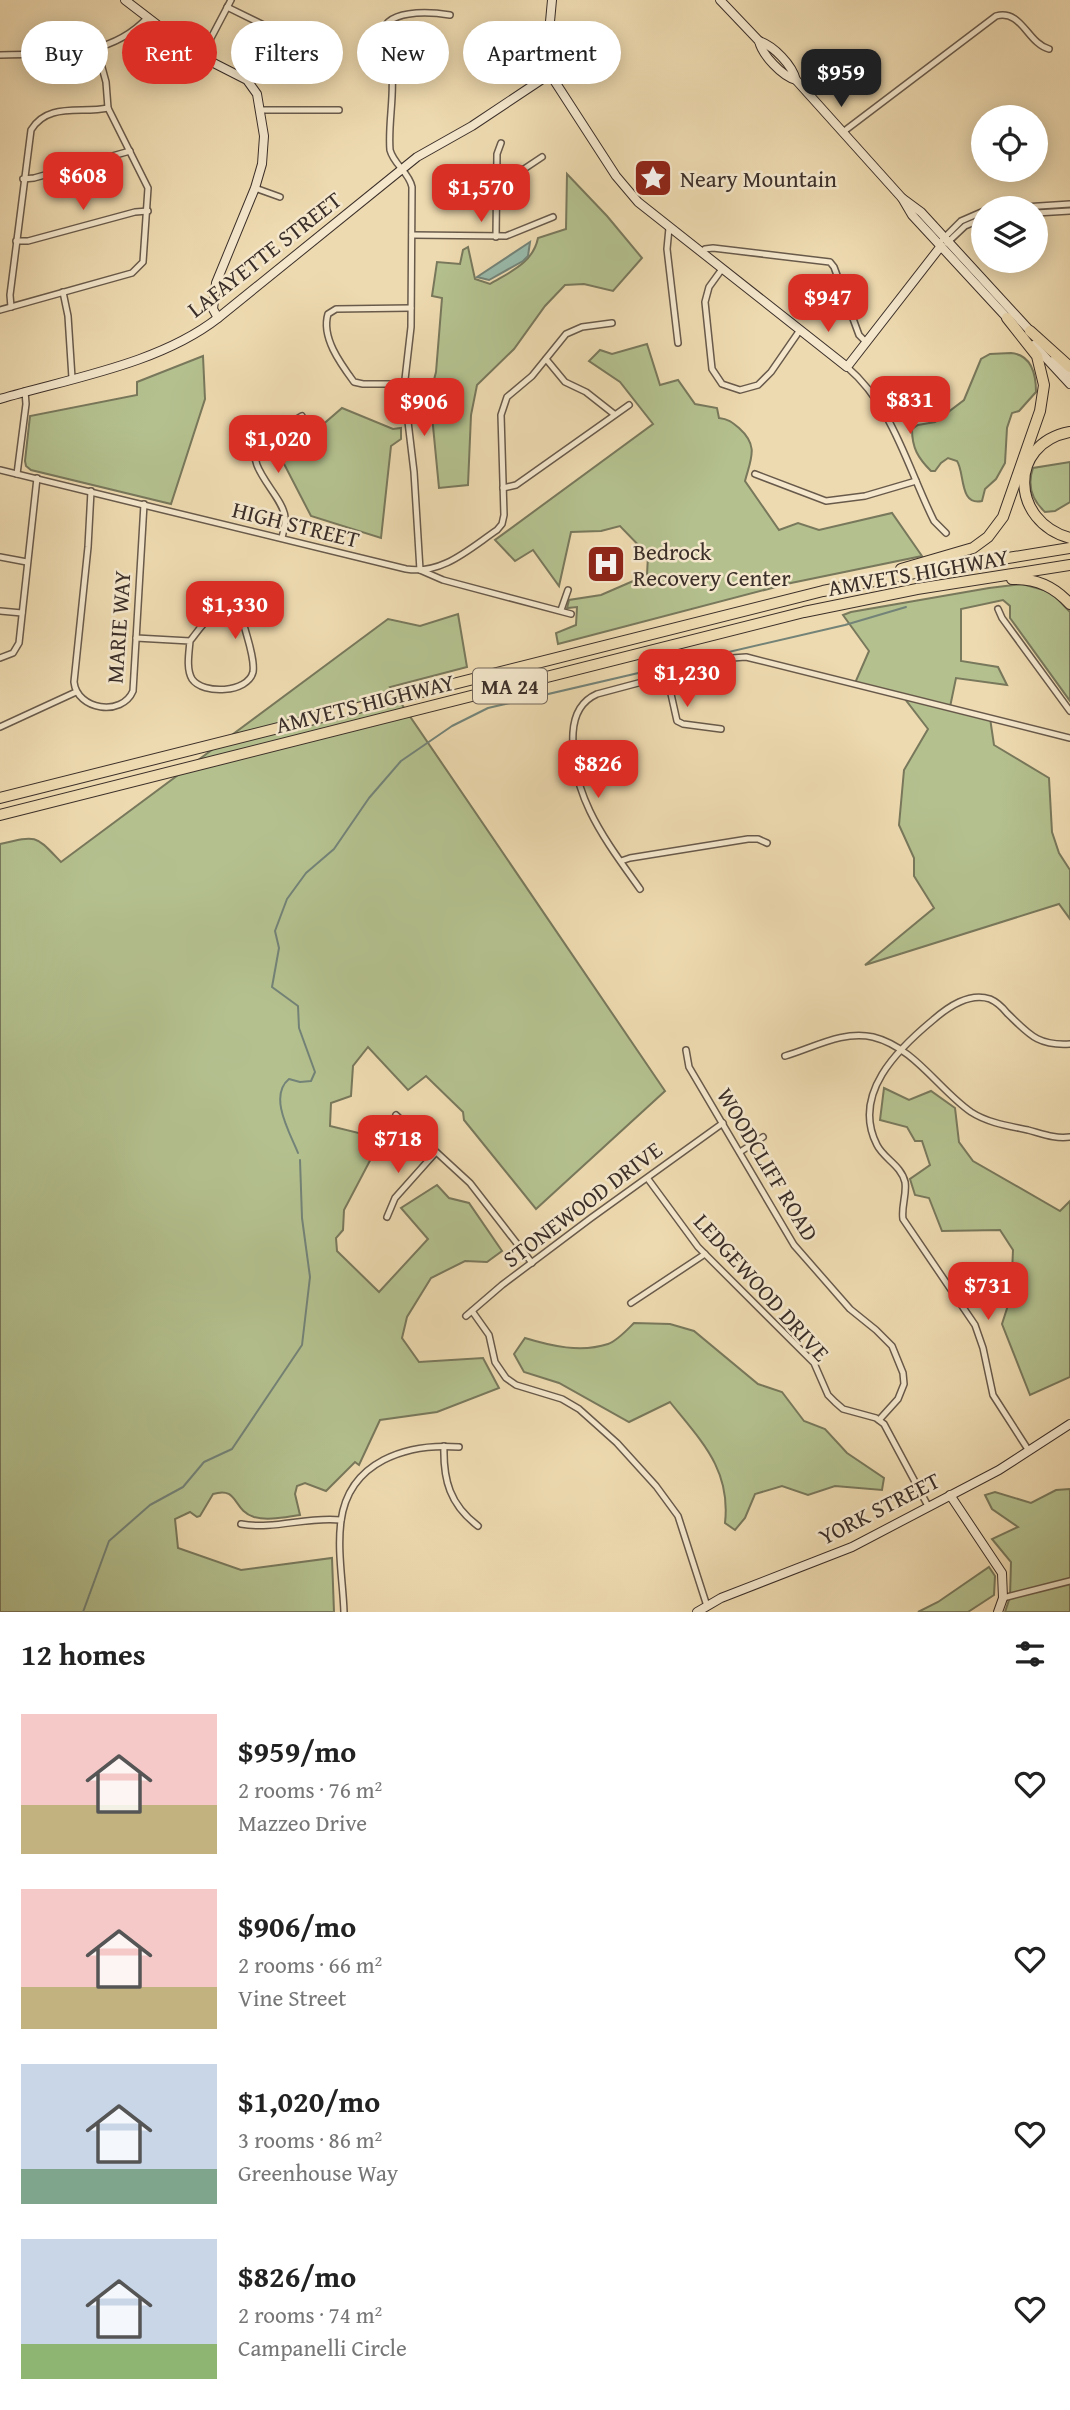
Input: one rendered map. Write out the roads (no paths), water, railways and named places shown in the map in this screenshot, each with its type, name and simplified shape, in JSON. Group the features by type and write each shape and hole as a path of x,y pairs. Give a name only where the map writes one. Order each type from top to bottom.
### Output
{"highway":[{"path":"823,591 966,551 980,544 998,526 1040,411 1044,386 1037,356 1007,318"},
{"path":"1030,331 1070,367"},
{"path":"1070,432 1053,437 1039,448 1030,459 1024,481 1026,499 1038,520 1050,530 1070,538"},
{"name":"AMVETS HIGHWAY","path":"0,798 823,591 917,572 1070,548"},
{"name":"AMVETS HIGHWAY","path":"0,815 788,616 941,585 1070,565"},
{"path":"941,585 1027,579 1050,587 1070,604"}],"street":[{"path":"125,0 153,21"},
{"path":"217,26 231,0"},
{"path":"550,21 552,0"},
{"path":"720,0 759,41 761,49 779,69 796,80 843,132 901,198 909,212 944,242 1070,375"},
{"path":"227,7 256,21"},
{"path":"420,570 414,472 404,384 411,308 412,184 390,150 392,73 383,32 389,21 400,16 430,13 450,15"},
{"path":"843,132 996,16 1006,14 1016,18 1038,44 1049,49"},
{"path":"108,44 148,17"},
{"path":"0,55 21,54"},
{"path":"217,65 247,80 256,91 264,148 255,188 216,283 213,309 218,318"},
{"path":"0,310 132,274 144,260 148,188 108,108 106,84"},
{"name":"LAFAYETTE STREET","path":"0,399 163,351 195,334 417,157 466,130 538,84"},
{"path":"556,84 624,187 648,211 846,367 866,387 888,419 934,521 946,533"},
{"path":"11,307 9,297 28,136 32,127 40,118 55,112 108,108"},
{"path":"260,110 339,110"},
{"path":"496,237 497,154 502,144"},
{"path":"23,179 130,151"},
{"path":"497,172 524,169 542,157"},
{"path":"255,188 280,197"},
{"path":"1048,205 1070,204"},
{"path":"16,242 148,211"},
{"path":"1048,212 1070,211"},
{"path":"846,367 944,242 966,217 971,215"},
{"path":"412,235 496,237 515,233 553,217"},
{"path":"944,242 971,223"},
{"path":"669,228 667,249 678,343"},
{"path":"944,242 1007,318 1070,384"},
{"path":"701,252 713,248 830,262 859,335 866,342"},
{"path":"722,269 708,290 705,302 712,369 722,384 740,390 758,385 771,372 800,330"},
{"path":"63,292 68,316 72,378"},
{"path":"404,384 354,382 328,338 326,326 328,314 336,309 411,308"},
{"path":"420,570 446,565 499,528 503,518 502,405 507,397 532,376 568,332 612,323"},
{"path":"546,359 565,382 586,392 614,414"},
{"path":"17,474 26,404 25,391"},
{"path":"503,488 516,485 629,405"},
{"path":"282,538 285,513 257,466 254,456 262,440 302,416"},
{"name":"HIGH STREET","path":"0,470 382,564 420,570"},
{"path":"755,474 829,501 864,496 916,481"},
{"path":"0,658 17,649 37,478"},
{"name":"MARIE WAY","path":"91,491 89,542 75,679 76,692 92,704 115,707 125,703 134,688 144,504"},
{"path":"0,557 27,562"},
{"path":"420,570 449,582 571,614"},
{"path":"561,611 568,590"},
{"path":"998,608 1002,618 1070,711"},
{"path":"0,611 22,613"},
{"path":"227,611 236,614 245,627 253,665 250,678 244,685 236,688 208,688 197,683 189,670 191,641 215,613 227,611"},
{"path":"136,638 191,641"},
{"path":"640,889 586,807 575,768 574,723 578,712 590,698 732,658 746,657 1070,738"},
{"path":"667,676 677,721 721,729"},
{"path":"0,727 76,692"},
{"path":"621,861 748,839 758,839 767,844"},
{"path":"1029,1451 993,1395 975,1325 903,1219 905,1184 901,1171 878,1148 872,1133 870,1104 886,1067 900,1050 951,1005 964,1000 991,999 1030,1036 1041,1042 1070,1044"},
{"path":"785,1056 830,1040 854,1036 873,1037 900,1050 973,1113 987,1120 1048,1136 1070,1137"},
{"name":"WOODCLIFF ROAD","path":"686,1050 690,1067 801,1254 850,1309 892,1346 903,1373 904,1384 898,1399 879,1420"},
{"path":"396,1115 483,1197 532,1263"},
{"name":"STONEWOOD DRIVE","path":"466,1316 532,1263 723,1124"},
{"path":"740,1153 763,1137"},
{"path":"387,1217 395,1198 436,1152"},
{"name":"LEDGEWOOD DRIVE","path":"648,1178 705,1254 814,1363 828,1395 844,1409 879,1420"},
{"path":"631,1303 705,1254"},
{"path":"472,1311 489,1335 495,1362 511,1382 562,1399 579,1409 617,1443 651,1480 678,1516 707,1606"},
{"path":"879,1420 892,1436 928,1506"},
{"name":"YORK STREET","path":"697,1612 731,1594 852,1547 999,1470 1070,1424"},
{"path":"444,1446 444,1471 452,1498 459,1509 478,1526"},
{"path":"344,1612 341,1520 345,1502 352,1489 372,1467 401,1451 459,1447"},
{"path":"950,1495 1002,1573 1003,1598 998,1612"},
{"path":"241,1524 269,1527 341,1520"},
{"path":"1003,1598 1070,1581"}],"waterway":[{"path":"298,1153 286,1125 280,1095 289,1079 311,1081 315,1072 299,1028 298,1006 272,987 279,948 275,931 287,899 306,873 334,849 369,798 401,761 452,726 488,708 845,625 906,607"},
{"path":"83,1612 109,1541 150,1505 183,1487 204,1462 232,1449 302,1345 310,1277 302,1218 300,1160"}],"place":[{"name":"Neary Mountain","path":"653,178"},
{"name":"Bedrock Recovery Center","path":"606,564"}]}
